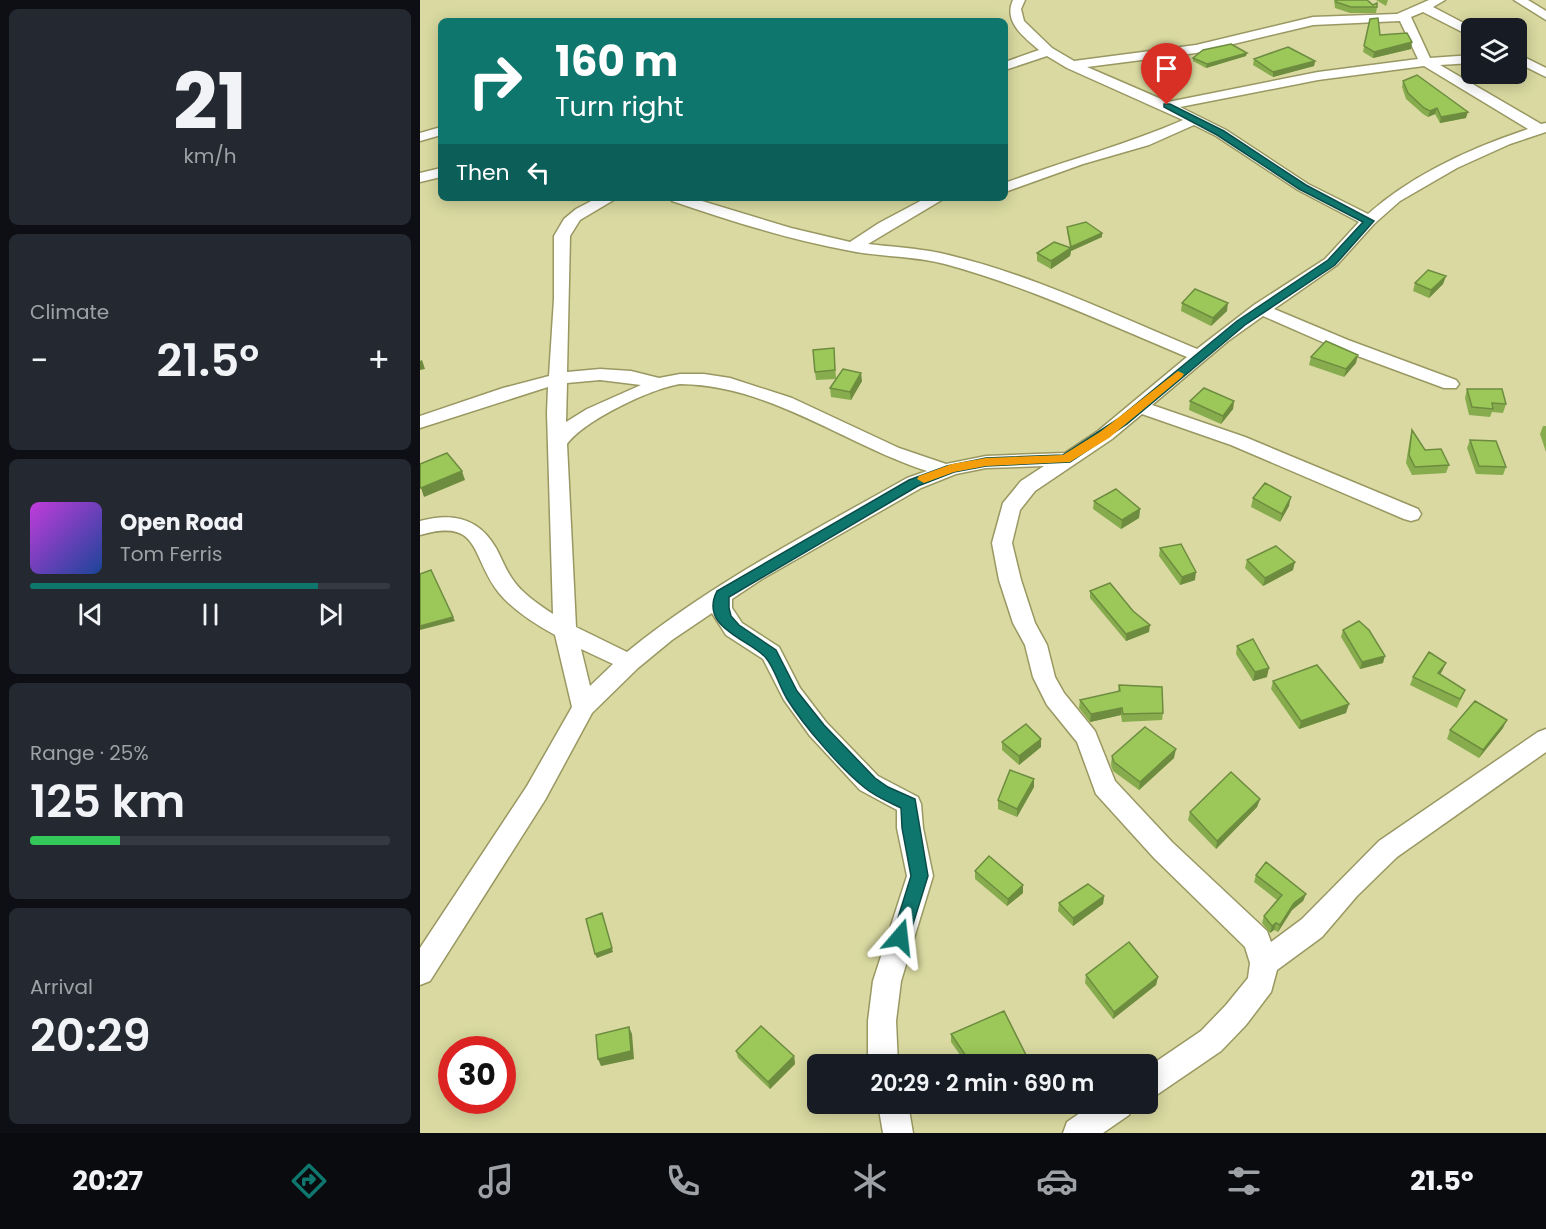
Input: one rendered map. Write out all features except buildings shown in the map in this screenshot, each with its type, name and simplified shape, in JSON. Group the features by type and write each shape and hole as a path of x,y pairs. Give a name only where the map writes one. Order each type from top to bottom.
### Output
{"street":[{"path":"1004,0 1030,36 1048,51 1072,65 1167,105 1221,133 1303,187 1369,221"},
{"path":"1072,65 1196,49 1313,21 1392,19 1439,0"},
{"path":"1520,0 1546,16"},
{"path":"1422,6 1461,27"},
{"path":"1404,16 1425,61 1480,96 1543,128"},
{"path":"1008,65 1048,51"},
{"path":"1167,105 1277,82 1425,61 1461,59"},
{"path":"1531,64 1546,61"},
{"path":"1527,62 1546,73"},
{"path":"1008,187 1077,161 1144,142 1194,120"},
{"path":"1158,1077 1211,1041 1261,983 1264,963 1257,940 1163,850 1105,787 1087,738 1055,699 1044,677 1036,645 1024,623 1010,580 1002,543 1010,508 1028,486 1105,435 1199,356 1260,309 1331,262 1369,221 1395,198 1452,165 1543,128"},
{"path":"420,137 438,132"},
{"path":"420,178 438,173"},
{"path":"584,707 565,631 557,377 565,226 574,217 603,201"},
{"path":"687,201 750,221 853,247 944,259 982,270 1020,283 1199,356"},
{"path":"853,247 884,226 931,201"},
{"path":"1260,309 1342,344 1450,384"},
{"path":"420,422 557,377 621,374 641,377 662,384"},
{"path":"558,443 568,428 582,418 662,384 680,379 703,380 737,387 780,401 827,420 886,450 946,471"},
{"path":"1141,407 1175,421 1238,441 1411,514"},
{"path":"420,972 536,793 584,707 630,662 664,634 722,594 914,483 946,471 986,462 1066,459"},
{"path":"420,528 438,522 458,523 475,533 495,573 508,590 565,631 630,662"},
{"path":"722,594 725,618 734,629 771,653 792,694 818,729 870,783 909,804 910,828 920,876 887,981 882,1022 883,1054"},
{"path":"1264,963 1312,928 1388,849 1546,739"},
{"path":"895,1114 898,1133"},
{"path":"1078,1133 1104,1114"}],"slow traffic":[{"path":"924,479 952,469 986,462 1066,459 1105,435 1178,374"}],"route":[{"path":"900,937 920,876 910,828 909,804 870,783 850,764 835,744 818,729 792,694 771,653 734,629 725,618 722,594 914,483 952,469 986,462 1066,459 1086,448 1141,407 1241,323 1331,262 1369,221 1303,187 1221,133 1167,105"}]}
